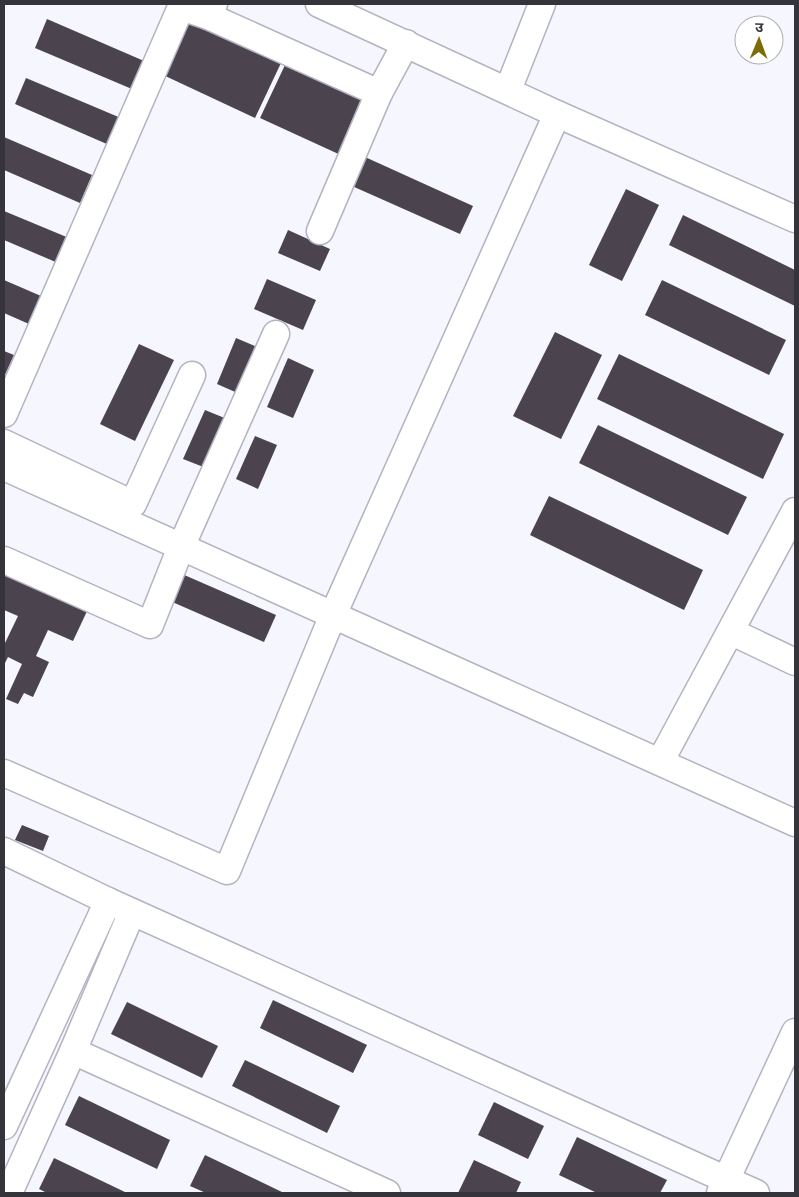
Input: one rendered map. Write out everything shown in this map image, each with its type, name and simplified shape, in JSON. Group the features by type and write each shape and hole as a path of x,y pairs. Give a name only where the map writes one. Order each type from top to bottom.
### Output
{"street":[{"path":"319,4 557,114 795,219"},
{"path":"508,90 542,4"},
{"path":"4,414 181,7 211,10 379,93"},
{"path":"320,231 379,93 406,44"},
{"path":"5,778 227,871 333,615 557,114"},
{"path":"4,560 150,625 181,547 276,334"},
{"path":"4,443 133,504 192,375"},
{"path":"4,467 795,823"},
{"path":"660,762 732,632 795,511"},
{"path":"732,632 795,662"},
{"path":"4,851 724,1186 756,1193"},
{"path":"4,1126 108,901"},
{"path":"9,1193 73,1051 132,912"},
{"path":"724,1186 795,1032"},
{"path":"73,1051 387,1193"}],"building":[{"path":"47,19 151,64 139,92 35,48"},
{"path":"187,19 281,63 255,118 161,74"},
{"path":"285,65 370,104 345,157 260,118"},
{"path":"26,78 128,121 116,148 15,104"},
{"path":"4,137 92,175 80,203 4,170"},
{"path":"365,157 473,206 460,234 352,186"},
{"path":"626,189 659,205 622,281 589,265"},
{"path":"4,211 69,238 58,263 4,240"},
{"path":"683,215 795,270 795,306 669,245"},
{"path":"288,230 330,249 320,271 278,253"},
{"path":"267,279 316,300 303,330 254,309"},
{"path":"4,280 41,296 29,324 4,313"},
{"path":"662,280 786,340 769,375 645,315"},
{"path":"555,332 602,355 561,439 513,416"},
{"path":"236,338 262,349 242,395 217,384"},
{"path":"139,344 174,360 135,441 100,424"},
{"path":"4,351 14,355 4,377"},
{"path":"619,354 784,434 763,479 597,399"},
{"path":"288,358 314,370 293,418 267,407"},
{"path":"205,410 227,419 206,468 183,459"},
{"path":"598,425 747,497 728,535 579,463"},
{"path":"255,436 277,445 258,489 236,479"},
{"path":"549,496 703,570 684,610 530,535"},
{"path":"4,568 89,607 73,641 48,630 36,656 49,662 33,697 24,693 18,704 6,699 22,664 8,657 4,665 4,642 18,616 4,610"},
{"path":"182,574 276,615 264,642 170,601"},
{"path":"22,825 49,836 43,851 15,840"},
{"path":"273,1000 367,1045 353,1073 260,1028"},
{"path":"127,1002 218,1046 202,1078 111,1034"},
{"path":"245,1060 340,1106 327,1133 232,1086"},
{"path":"79,1096 170,1140 157,1169 65,1125"},
{"path":"494,1102 544,1126 528,1159 478,1135"},
{"path":"577,1137 667,1180 660,1193 597,1193 559,1175"},
{"path":"205,1155 284,1193 206,1193 190,1186"},
{"path":"54,1158 127,1193 47,1193 39,1189"},
{"path":"474,1160 521,1182 516,1193 458,1193"}]}
